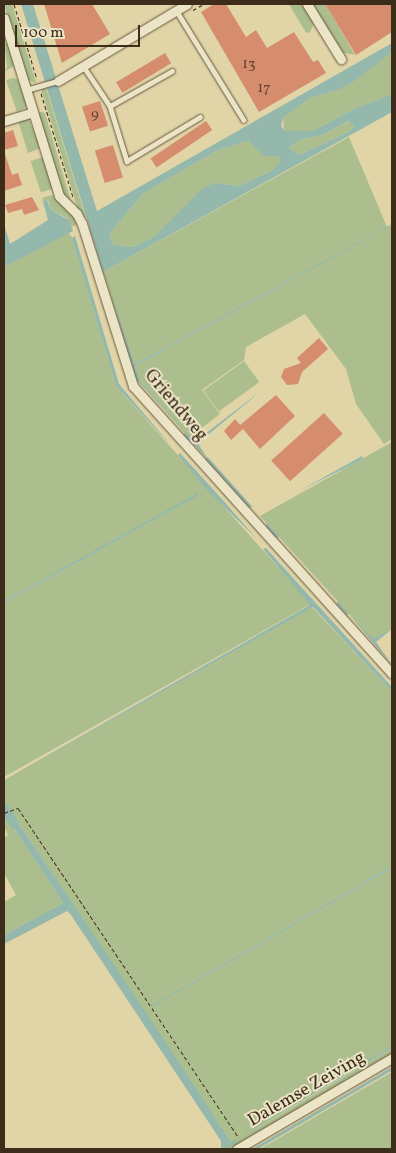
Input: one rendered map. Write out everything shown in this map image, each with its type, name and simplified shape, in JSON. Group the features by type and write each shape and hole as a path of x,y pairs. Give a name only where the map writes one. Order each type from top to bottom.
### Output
{"street":[{"path":"58,81 187,4"},
{"path":"307,4 341,59"},
{"name":"Griendweg","path":"4,18 59,196 77,214 82,224 133,386 392,674"},
{"path":"4,121 33,112"},
{"name":"Dalemse Zeiving","path":"240,1148 392,1058"}],"lane":[{"path":"176,10 244,120"},
{"path":"84,67 110,106 127,161 200,117"},
{"path":"110,106 172,71"},
{"path":"26,90 58,81"}],"path":[{"path":"14,4 42,85 74,201"},
{"path":"4,813 10,809 18,808 240,1148"}],"green space":[{"path":"4,4 12,4 36,83 26,79"},
{"path":"289,4 302,4 314,23 310,32 306,33"},
{"path":"311,4 325,4 355,55 340,52"},
{"path":"4,42 8,44 14,66 4,72 7,67"},
{"path":"392,52 392,94 356,108 312,131 284,131 283,118 310,98 338,90"},
{"path":"14,78 18,80 27,107 17,112 6,80"},
{"path":"46,88 85,217 81,219 41,89"},
{"path":"37,113 45,113 72,205 64,201"},
{"path":"28,118 41,148 28,153 18,121"},
{"path":"350,121 354,127 348,132 298,155 289,147 302,139 323,135"},
{"path":"349,137 387,227 392,225 392,439 384,444 356,404 346,369 305,314 246,347 244,360 202,390 220,414 189,438 140,381 135,366 340,253 135,364 103,272"},
{"path":"248,141 264,156 278,156 281,162 271,171 239,186 216,183 155,236 133,247 114,245 110,239 111,232 144,193 218,150"},
{"path":"43,157 53,188 41,192 31,161"},
{"path":"52,195 74,214 79,223 72,227 67,218 51,210 48,200 43,202 42,198"},
{"path":"67,231 72,237 116,386 311,604 4,777 4,603 199,495 4,601 4,267"},
{"path":"244,361 259,382 219,411 204,390"},
{"path":"392,442 392,629 373,640 260,516"},
{"path":"312,607 392,692 392,866 153,1005 392,868 392,1046 246,1135 392,1048 392,1055 233,1149 219,1149 231,1142 4,801 4,780"},
{"path":"6,816 63,903 4,935 4,902 16,895 4,873 4,838 8,835 4,826"},
{"path":"392,1072 392,1149 260,1149"}],"water":[{"path":"21,4 33,4 97,211 392,43 392,52 356,80 338,90 310,98 283,118 281,126 285,131 312,131 356,108 392,94 392,112 103,272","holes":["349,121 354,127 348,132 298,155 289,147 302,139 323,135","248,141 264,156 278,156 280,162 271,171 239,186 216,183 203,188 155,236 133,247 114,245 110,239 111,232 144,193 218,150"]},
{"path":"47,200 51,210 69,220 73,231 4,267 4,224 10,244 48,220 43,202"},
{"path":"392,224 135,366 140,381 187,435 136,379 106,280 135,364"},
{"path":"75,236 119,384 173,448 116,386 72,238"},
{"path":"261,391 198,443 208,460 193,443"},
{"path":"180,453 257,539 207,490 178,455"},
{"path":"362,456 363,458 357,462 299,491"},
{"path":"198,493 199,495 4,603 4,601"},
{"path":"266,548 392,687 392,692 313,607 4,780 310,605 263,549"},
{"path":"347,612 373,639 392,629 376,642 392,665"},
{"path":"11,812 231,1142 221,1148 221,1141 67,911 4,944 4,935 63,903 6,816"},
{"path":"392,866 392,868 152,1007 153,1005"},
{"path":"392,1046 392,1048 245,1134 245,1133"}],"building":[{"path":"44,4 92,4 110,34 62,63"},
{"path":"214,4 226,4 246,37 256,30 267,48 294,32 313,62 318,60 326,73 259,112 201,12"},
{"path":"325,4 392,4 392,32 356,55"},
{"path":"165,53 171,63 122,93 116,82"},
{"path":"100,101 108,126 90,132 82,107"},
{"path":"206,121 212,130 157,168 150,158"},
{"path":"13,130 18,146 4,150 4,133"},
{"path":"113,145 123,178 105,183 95,151"},
{"path":"5,154 12,175 18,173 22,185 4,191"},
{"path":"32,197 39,210 24,215 22,209 8,213 5,205"},
{"path":"319,338 328,349 302,372 298,384 287,385 281,377 284,369 301,363 297,358"},
{"path":"276,395 295,416 260,449 243,429 231,440 224,431 235,419 240,425"},
{"path":"324,413 343,434 290,481 271,461"}],"waterway":[{"path":"185,434 195,444"},
{"path":"207,458 250,506"},
{"path":"267,525 277,536"},
{"path":"338,603 347,613"},
{"path":"4,807 14,824"},
{"path":"254,1149 392,1068"},
{"path":"221,1149 235,1141"}]}
